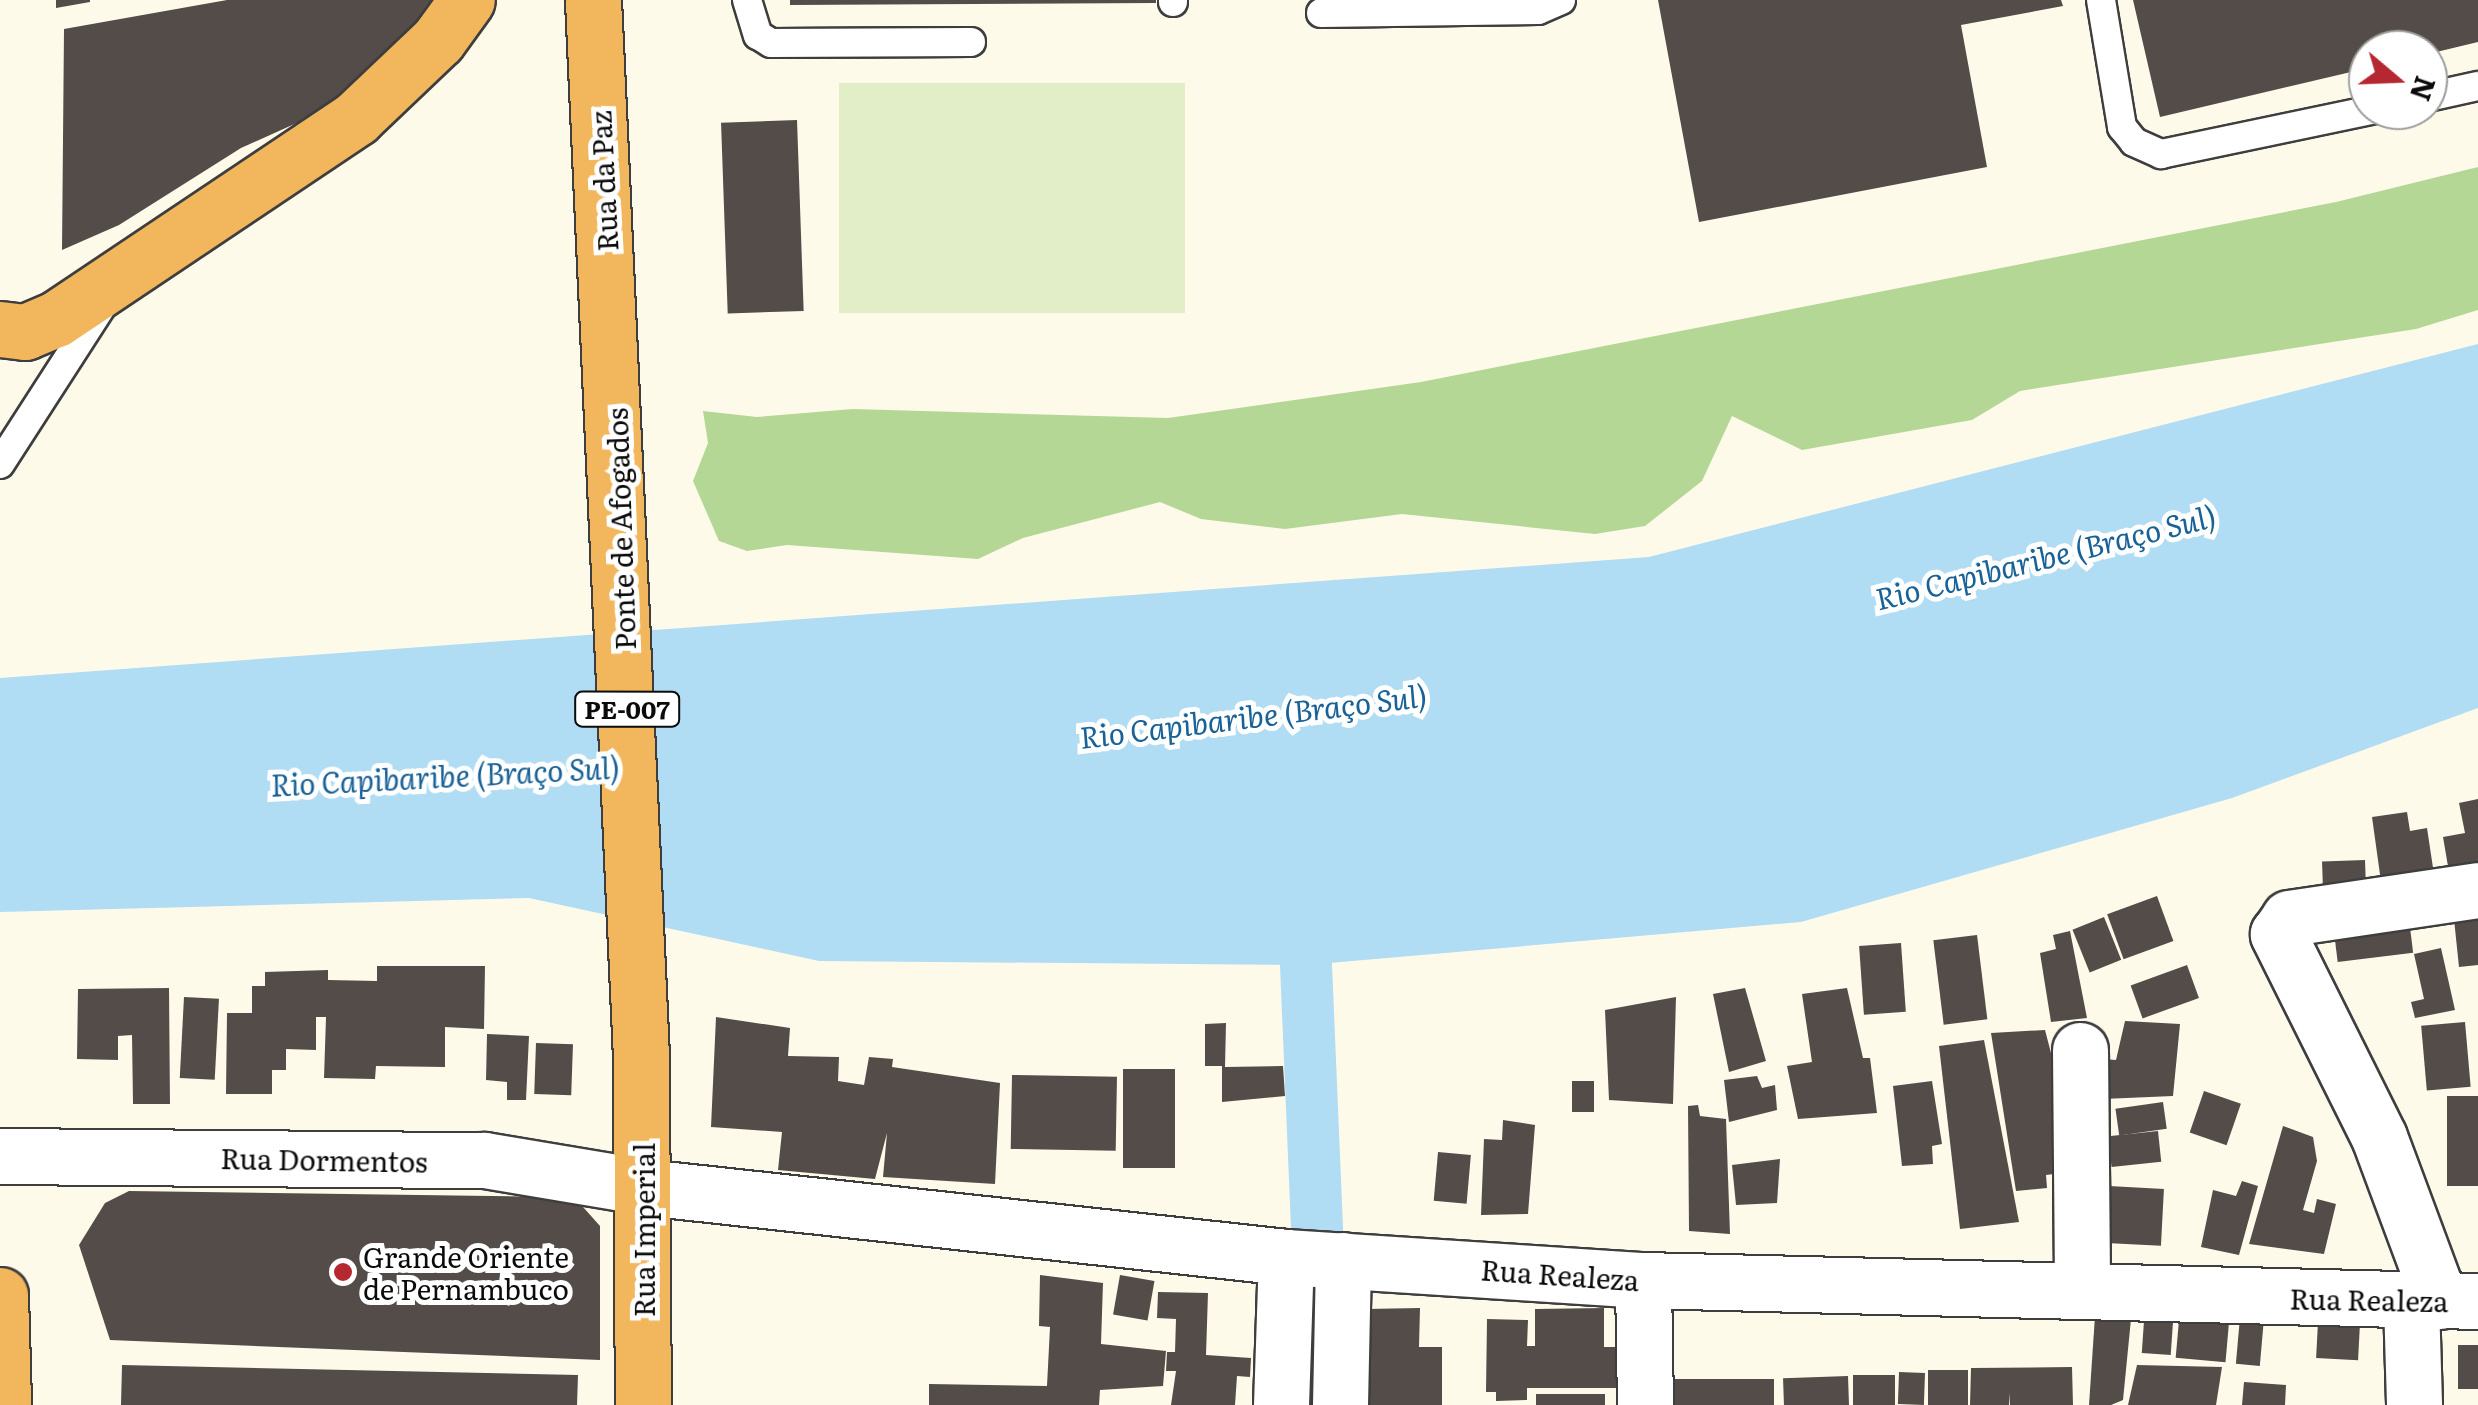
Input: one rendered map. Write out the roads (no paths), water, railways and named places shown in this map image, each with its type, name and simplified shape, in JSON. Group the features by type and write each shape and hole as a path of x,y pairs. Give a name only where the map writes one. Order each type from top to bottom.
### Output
{"highway":[{"path":"0,329 25,332 56,319 132,272 356,118 438,40 467,0"},
{"name":"Rua da Paz","path":"593,0 613,363"},
{"name":"Ponte de Afogados","path":"613,363 640,1056"},
{"name":"Rua Imperial","path":"640,1056 645,1188 643,1405"},
{"path":"0,1295 3,1405"}],"street":[{"path":"2414,1405 2443,1301 2379,1137 2278,934 2289,918 2478,890"},
{"path":"2080,1050 2082,1290"},
{"name":"Rua Dormentos","path":"0,1156 484,1160 645,1188"},
{"name":"Rua Realeza","path":"645,1188 1286,1257 1643,1280 2443,1301"},
{"path":"1281,1405 1286,1257"},
{"path":"1340,1405 1342,1260"},
{"path":"1643,1280 1645,1405"}],"lane":[{"path":"747,0 753,26 770,43 971,42"},
{"path":"1321,13 1538,10 1560,0"},
{"path":"2101,0 2122,127 2134,142 2160,154 2348,115"},
{"path":"2448,93 2478,86"},
{"path":"0,464 66,358 132,272"}],"water":[{"name":"Rio Capibaribe (Braço Sul)","path":"2478,344 2478,708 2232,798 1801,922 1306,965 819,961 529,898 0,912 0,678 1649,557"}],"waterway":[{"path":"1306,965 1317,1232"}],"place":[{"name":"Grande Oriente de Pernambuco","path":"343,1272"}]}
